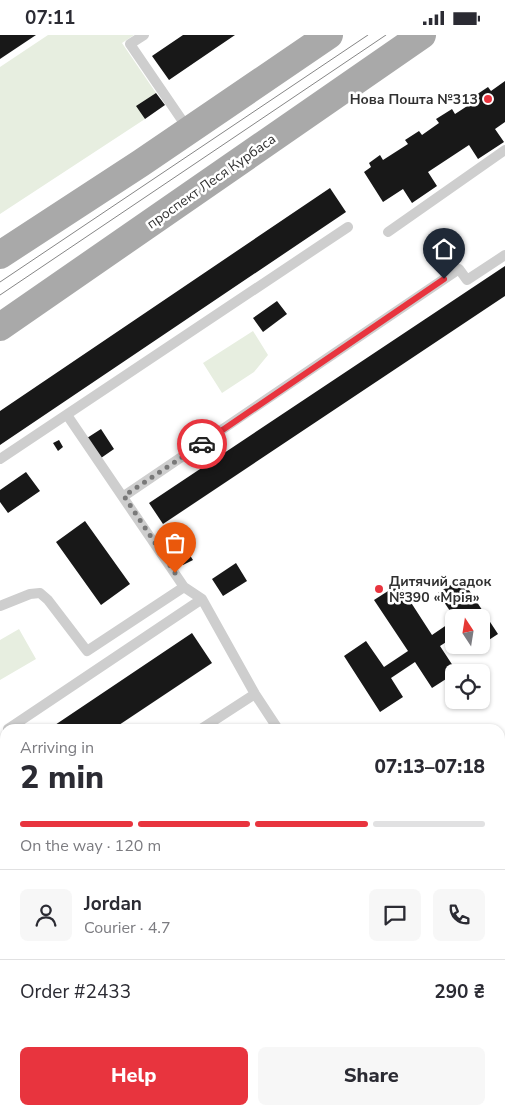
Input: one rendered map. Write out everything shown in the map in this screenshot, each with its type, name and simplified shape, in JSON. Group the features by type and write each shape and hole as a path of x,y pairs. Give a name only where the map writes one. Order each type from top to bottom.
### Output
{"main road":[{"path":"0,255 329,35"},
{"name":"проспект Леся Курбаса","path":"0,327 422,35"}],"lane":[{"path":"144,35 130,45 189,130"},
{"path":"388,232 505,150"},
{"path":"0,459 348,227"},
{"path":"124,496 459,269 467,280 505,255"},
{"path":"67,415 124,496 184,587 202,599 255,694 275,724"},
{"path":"0,606 30,594 40,593 48,600 86,651 184,587"},
{"path":"15,724 202,599"},
{"path":"209,724 255,694"}],"shaded area":[{"path":"48,35 134,35 122,43 156,93 137,106 145,119 0,214 0,67"},
{"path":"253,331 268,355 254,372 222,393 203,363"},
{"path":"19,629 36,659 0,680 0,640"}],"building":[{"path":"0,35 36,35 0,59"},
{"path":"183,35 235,35 169,80 152,56"},
{"path":"505,81 505,122 495,129 504,142 478,159 469,145 428,172 437,186 412,203 403,189 383,202 364,172 371,167 369,163 380,155 383,160 408,144 405,140 419,131 422,135 439,123 436,119 452,109 455,114 478,99 476,95 488,87 491,91"},
{"path":"156,93 165,105 145,119 136,106"},
{"path":"330,188 346,212 0,445 0,411"},
{"path":"505,266 505,296 163,524 149,503"},
{"path":"277,301 287,314 263,332 253,318"},
{"path":"101,429 114,449 101,458 87,438"},
{"path":"59,440 63,447 58,451 53,443"},
{"path":"26,472 40,491 8,513 0,502 0,490"},
{"path":"85,521 130,584 101,605 56,542"},
{"path":"184,546 193,560 183,565 175,552"},
{"path":"236,563 247,581 223,596 212,579"},
{"path":"461,578 481,609 449,609 438,593"},
{"path":"399,584 432,635 445,626 445,643 440,646 452,664 445,664 445,680 432,688 415,662 391,678 403,697 380,712 344,656 366,641 384,667 408,651 374,600"},
{"path":"490,622 498,634 490,639"},
{"path":"192,633 212,663 120,724 56,724"}],"tram line":[{"path":"0,282 368,35"},
{"path":"0,295 386,35"}],"way so far":[{"path":"175,573 124,496 202,444"}],"place":[{"name":"Нова Пошта №313","path":"488,99"},
{"name":"Дитячий садок №390 «Мрія»","path":"379,589"}],"route":[{"path":"202,444 444,279"}]}
